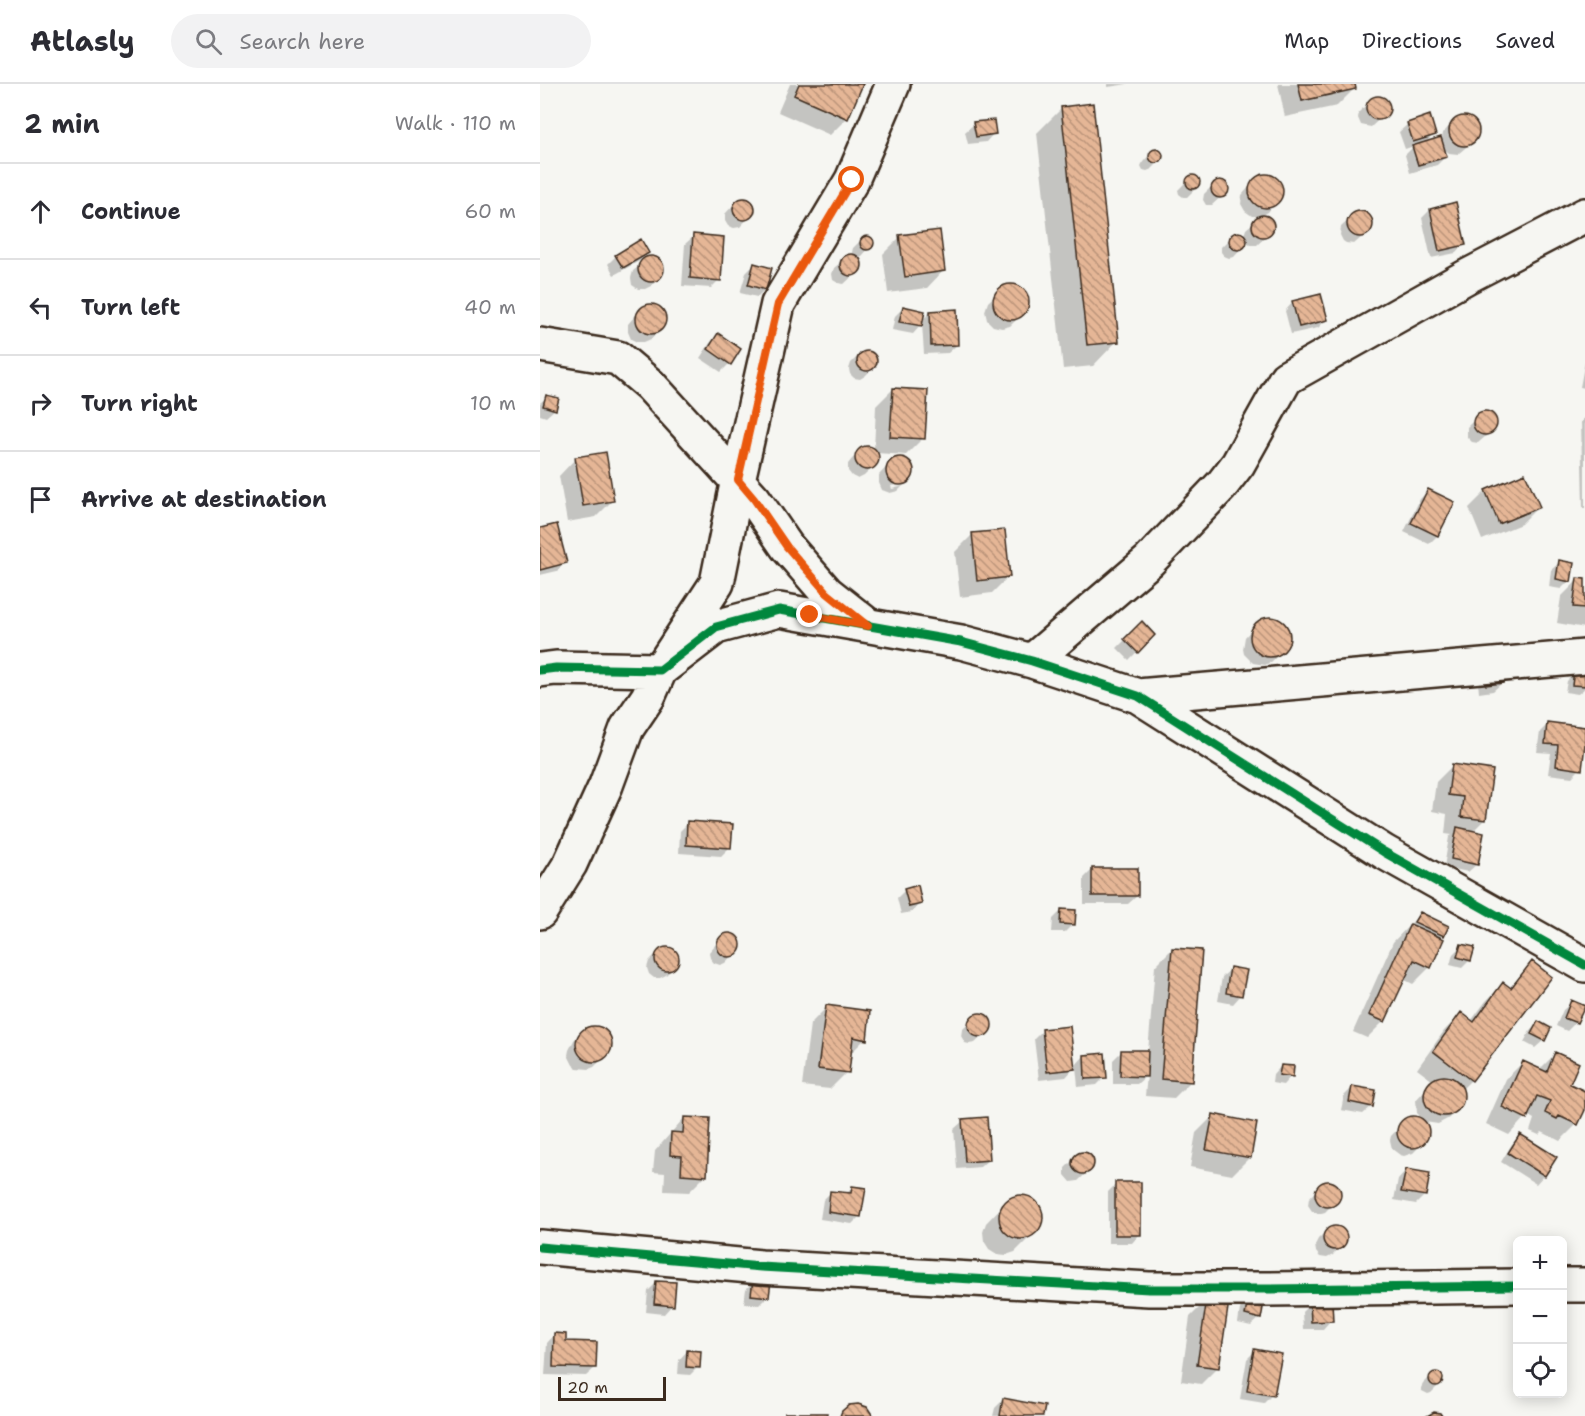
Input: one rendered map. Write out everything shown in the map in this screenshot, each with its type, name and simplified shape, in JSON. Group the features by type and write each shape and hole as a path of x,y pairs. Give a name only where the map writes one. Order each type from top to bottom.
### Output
{"street":[{"path":"540,912 570,864 606,785 627,728 648,697 660,670 717,583 778,304 852,180 893,84"},
{"path":"1032,661 1149,561 1221,486 1238,464 1286,378 1466,277 1585,214"},
{"path":"540,345 618,358 650,385 738,480 787,547 827,593 868,626"},
{"path":"540,670 556,668 660,670 716,627 779,610 961,642 1032,661 1138,696 1384,852 1585,964"},
{"path":"1138,696 1585,657"},
{"path":"540,1247 761,1268 1149,1289 1513,1286"},
{"path":"1567,1285 1585,1285"}],"building":[{"path":"799,84 863,84 848,119 794,95"},
{"path":"1298,84 1355,84 1356,89 1302,101"},
{"path":"1378,96 1383,97 1389,103 1389,113 1383,119 1378,120 1373,119 1367,113 1366,108 1367,103 1373,97"},
{"path":"1093,103 1119,342 1087,345 1061,107"},
{"path":"1430,115 1436,135 1413,142 1407,123"},
{"path":"1464,116 1475,120 1479,131 1475,142 1464,146 1453,142 1449,131 1453,120"},
{"path":"994,120 996,134 976,137 973,122"},
{"path":"1441,137 1447,157 1418,165 1412,146"},
{"path":"1156,149 1161,151 1163,156 1161,161 1156,163 1151,161 1149,156 1151,151"},
{"path":"1266,174 1278,179 1283,191 1278,203 1266,208 1254,203 1249,191 1254,179"},
{"path":"1190,175 1196,175 1200,182 1196,189 1190,189 1186,185 1186,179"},
{"path":"1220,180 1226,183 1229,189 1226,195 1220,198 1214,195 1211,189 1214,183"},
{"path":"744,198 752,201 755,209 752,217 744,220 736,217 733,209 736,201"},
{"path":"1456,202 1466,245 1439,251 1430,209"},
{"path":"1360,211 1369,215 1373,224 1369,233 1360,237 1351,233 1347,224 1351,215"},
{"path":"1263,215 1271,218 1274,226 1271,234 1263,237 1255,234 1252,226 1255,218"},
{"path":"940,230 945,271 905,277 899,235"},
{"path":"1234,232 1242,232 1247,237 1245,248 1234,250 1229,245 1229,237"},
{"path":"693,234 724,237 721,281 690,278"},
{"path":"867,236 872,238 874,243 872,248 867,250 862,248 860,243 862,238"},
{"path":"641,239 649,253 623,268 615,255"},
{"path":"851,254 859,257 862,265 859,273 851,276 843,273 840,265 843,257"},
{"path":"651,256 660,260 664,269 660,278 651,282 642,278 638,269 642,260"},
{"path":"754,263 772,268 766,290 748,285"},
{"path":"1011,284 1024,289 1029,302 1024,315 1011,320 998,315 993,302 998,289"},
{"path":"1321,294 1328,320 1299,327 1292,301"},
{"path":"651,304 662,308 666,319 662,330 651,334 640,330 636,319 640,308"},
{"path":"903,306 925,311 922,326 899,322"},
{"path":"957,309 958,345 931,346 930,311"},
{"path":"718,333 741,349 731,365 708,349"},
{"path":"863,351 871,351 877,357 877,365 871,371 863,371 857,365 857,357"},
{"path":"893,388 928,390 925,439 890,437"},
{"path":"546,395 559,398 556,410 543,406"},
{"path":"1485,411 1490,412 1496,418 1496,428 1490,434 1485,435 1480,434 1474,428 1473,423 1474,418 1480,412"},
{"path":"867,446 872,447 878,453 878,463 872,469 867,470 862,469 856,463 855,458 856,453 862,447"},
{"path":"606,452 614,501 583,506 575,457"},
{"path":"900,457 910,461 914,471 910,481 900,485 890,481 886,471 890,461"},
{"path":"1525,473 1540,507 1499,524 1485,490"},
{"path":"1428,489 1455,502 1438,536 1411,523"},
{"path":"557,524 567,563 540,570 540,528"},
{"path":"1005,530 1010,577 977,581 972,533"},
{"path":"1559,560 1574,563 1571,582 1556,579"},
{"path":"1577,578 1585,579 1585,608 1573,607"},
{"path":"1270,617 1284,623 1290,637 1284,651 1270,657 1256,651 1250,637 1256,623"},
{"path":"1142,621 1155,635 1138,653 1124,639"},
{"path":"1574,671 1585,672 1585,686 1572,685"},
{"path":"1502,672 1503,683 1486,685 1485,673"},
{"path":"1547,722 1585,727 1582,770 1556,766 1558,745 1545,744"},
{"path":"1452,764 1493,770 1486,820 1461,817 1463,797 1448,795"},
{"path":"687,821 733,824 731,848 686,845"},
{"path":"1457,827 1484,833 1478,865 1451,859"},
{"path":"1092,868 1138,868 1138,896 1092,896"},
{"path":"918,885 922,904 909,907 904,889"},
{"path":"1061,909 1076,910 1075,925 1060,924"},
{"path":"1420,912 1449,926 1444,936 1414,922"},
{"path":"1410,924 1444,939 1431,968 1414,960 1385,1022 1369,1015"},
{"path":"729,933 737,937 741,945 737,953 729,957 721,953 717,945 721,937"},
{"path":"1461,944 1475,947 1471,961 1457,957"},
{"path":"667,947 672,948 678,954 678,964 672,970 667,971 662,970 656,964 655,959 656,954 662,948"},
{"path":"1172,948 1202,950 1192,1082 1161,1079"},
{"path":"1532,961 1552,977 1472,1081 1433,1051 1461,1012 1474,1022 1503,982 1511,988"},
{"path":"1230,967 1247,970 1242,996 1226,993"},
{"path":"1571,1000 1585,1006 1577,1023 1564,1018"},
{"path":"826,1005 870,1011 867,1040 853,1037 849,1073 818,1069"},
{"path":"980,1013 988,1017 992,1025 988,1033 980,1037 972,1033 968,1025 972,1017"},
{"path":"1538,1021 1551,1028 1545,1041 1531,1034"},
{"path":"594,1026 607,1031 612,1044 607,1057 594,1062 581,1057 576,1044 581,1031"},
{"path":"1070,1026 1075,1069 1047,1072 1042,1029"},
{"path":"1121,1050 1148,1050 1147,1077 1120,1076"},
{"path":"1555,1052 1579,1063 1570,1084 1585,1091 1585,1110 1578,1125 1559,1116 1557,1119 1545,1113 1550,1101 1537,1096 1527,1119 1502,1107 1523,1061 1547,1072"},
{"path":"1105,1053 1107,1078 1085,1079 1084,1055"},
{"path":"1281,1065 1294,1066 1293,1077 1279,1075"},
{"path":"1444,1076 1452,1077 1458,1082 1463,1088 1463,1104 1458,1110 1452,1115 1444,1116 1436,1115 1430,1110 1425,1104 1424,1096 1425,1088 1430,1082 1436,1077"},
{"path":"1352,1086 1376,1090 1373,1107 1349,1102"},
{"path":"1213,1114 1257,1123 1251,1158 1206,1150"},
{"path":"1413,1116 1424,1121 1429,1132 1424,1143 1413,1148 1402,1143 1397,1132 1402,1121"},
{"path":"684,1117 710,1118 707,1176 681,1174 682,1156 670,1155 671,1132 683,1133"},
{"path":"987,1117 990,1160 965,1162 962,1119"},
{"path":"1520,1134 1557,1157 1545,1176 1508,1153"},
{"path":"1079,1152 1087,1152 1094,1159 1094,1167 1087,1174 1079,1174 1072,1167 1072,1159"},
{"path":"1406,1169 1430,1173 1426,1196 1401,1192"},
{"path":"1328,1181 1337,1185 1341,1194 1337,1203 1328,1207 1319,1203 1315,1194 1319,1185"},
{"path":"1115,1182 1141,1182 1141,1235 1115,1235"},
{"path":"852,1186 866,1188 861,1217 828,1212 830,1191 851,1193"},
{"path":"1021,1195 1037,1201 1043,1217 1037,1233 1021,1239 1005,1233 999,1217 1005,1201"},
{"path":"1330,1226 1340,1226 1347,1233 1347,1243 1340,1250 1330,1250 1323,1243 1323,1233"},
{"path":"753,1279 771,1281 769,1297 751,1295"},
{"path":"656,1281 676,1282 674,1306 654,1304"},
{"path":"1207,1298 1229,1301 1219,1368 1197,1365"},
{"path":"1248,1299 1264,1302 1261,1319 1245,1315"},
{"path":"1332,1301 1333,1321 1311,1322 1310,1303"},
{"path":"554,1333 566,1334 566,1341 597,1342 596,1368 553,1367"},
{"path":"1254,1349 1282,1354 1274,1396 1247,1391"},
{"path":"687,1350 701,1351 700,1368 686,1367"},
{"path":"1433,1372 1439,1372 1443,1379 1439,1386 1433,1386 1429,1382 1429,1376"},
{"path":"1003,1398 1045,1406 1043,1416 1000,1416"},
{"path":"858,1404 867,1407 873,1416 840,1416 849,1405"},
{"path":"1434,1412 1440,1413 1442,1416 1427,1416"},
{"path":"785,1413 827,1413 827,1416 785,1416"}],"cycle path":[{"path":"540,670 556,668 660,670 716,627 779,610 961,642 1032,661 1138,696 1384,852 1585,965"},
{"path":"540,1247 761,1267 1149,1289 1513,1286"}],"route":[{"path":"810,615 868,626 827,593 787,547 738,480 778,304 852,180"}]}
